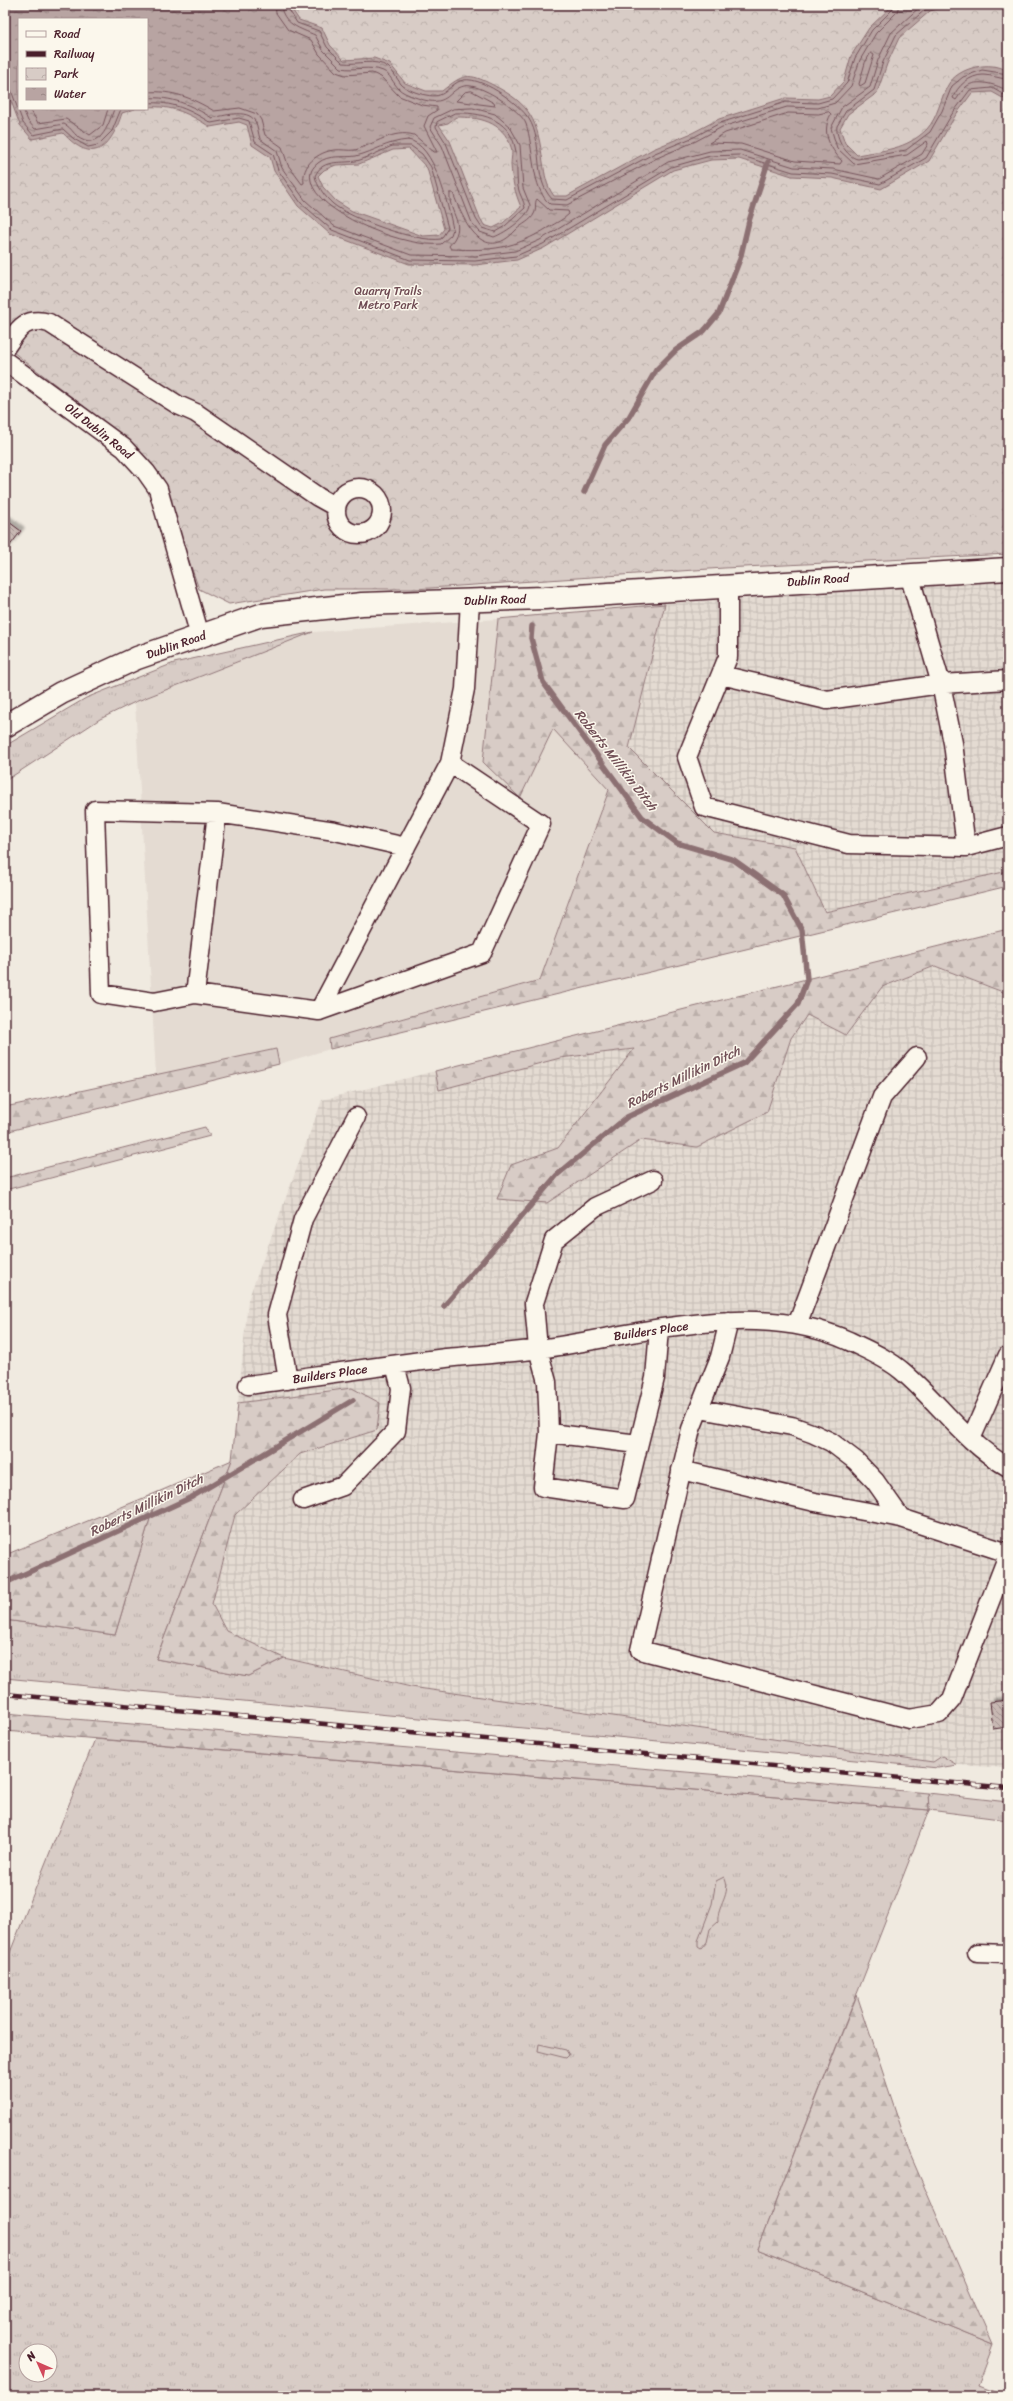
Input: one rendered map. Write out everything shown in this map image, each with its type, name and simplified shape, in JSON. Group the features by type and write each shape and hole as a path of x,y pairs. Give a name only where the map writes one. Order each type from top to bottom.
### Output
{"main road":[{"name":"Dublin Road","path":"5,726 61,693 136,658 261,615 362,604 544,598 1008,569"}],"street":[{"path":"5,348 19,328 29,322 38,320 49,323 178,405 196,413 318,497 336,506"},
{"name":"Old Dublin Road","path":"5,361 124,448 152,479 158,489 200,636"},
{"path":"909,574 941,684 953,743 966,847"},
{"path":"728,586 728,657 687,757 704,807 849,844 966,847 1008,836"},
{"path":"319,1011 450,763 465,689 470,600"},
{"path":"721,675 827,700 941,684 1008,680"},
{"path":"406,847 336,830 217,813 95,810 101,994 154,1002 195,994 319,1011 482,953 540,824 450,763"},
{"path":"195,994 217,813"},
{"path":"797,1325 882,1097 917,1057"},
{"path":"288,1380 277,1315 303,1220 356,1117"},
{"path":"653,1180 595,1207 554,1240 534,1303 538,1349 547,1382 549,1433 544,1487 625,1499 655,1378 659,1329"},
{"name":"Builders Place","path":"248,1385 395,1365 538,1349 659,1329 729,1321 763,1320 797,1325 846,1340 893,1364 927,1394 950,1421 994,1459 1008,1466"},
{"path":"681,1470 815,1502 901,1518 1008,1554 952,1699 939,1714 909,1719 640,1650 681,1470 691,1429 720,1357 729,1321"},
{"path":"971,1439 1008,1355"},
{"path":"303,1500 342,1486 396,1431 401,1388 395,1365"},
{"path":"700,1409 792,1426 831,1442 856,1461 875,1481 901,1518"},
{"path":"549,1433 638,1444"},
{"path":"977,1953 1008,1954"}],"shaded area":[{"path":"1008,581 1008,871 825,912 795,847 714,833 629,748 665,604"},
{"path":"498,619 483,762 553,729 609,790 540,980 329,1039 330,1049 279,1064 276,1049 156,1075 135,702 313,632"},
{"path":"935,966 1008,994 1008,1768 957,1765 942,1756 933,1762 411,1687 284,1658 226,1631 212,1604 235,1516 300,1454 377,1430 352,1388 238,1403 248,1300 322,1100 435,1071 439,1089 560,1058 635,1049 558,1148 511,1165 547,1203 641,1140 697,1147 767,1112 791,1038 807,1014 846,1035 882,987"}],"green space":[{"name":"Quarry Trails Metro Park","path":"5,5 1008,5 1008,554 724,568 415,589 324,589 229,604 199,589 162,485 133,444 5,346"},
{"path":"665,604 629,748 714,833 795,847 825,912 1008,871 1008,886 330,1049 329,1039 540,980 609,790 553,729 520,798 483,762 498,619"},
{"path":"313,632 135,702 100,719 5,781 5,746 86,698 174,663"},
{"path":"1008,929 1008,994 935,966 882,987 846,1035 807,1015 791,1038 767,1112 697,1147 641,1140 547,1203 497,1199 511,1165 558,1148 634,1049 560,1058 439,1090 435,1071"},
{"path":"276,1049 279,1064 5,1132 5,1107"},
{"path":"205,1127 210,1136 5,1190 5,1178"},
{"path":"352,1388 380,1403 377,1430 300,1454 235,1515 212,1604 226,1631 284,1658 248,1676 156,1659 232,1460 238,1403"},
{"path":"232,1460 156,1659 248,1676 284,1658 411,1687 933,1762 942,1756 957,1765 938,1768 5,1678 5,1620 115,1635 158,1492"},
{"path":"158,1492 115,1635 5,1620 5,1555"},
{"path":"5,1713 928,1793 929,1810 5,1731"},
{"path":"95,1739 929,1810 757,2249 993,2345 978,2385 1007,2396 5,2396 5,1965"},
{"path":"928,1793 1008,1802 1008,1820 929,1810"},
{"path":"724,1877 727,1889 719,1911 718,1922 710,1929 707,1942 701,1949 698,1947 698,1941 712,1904 716,1881"},
{"path":"857,1995 910,2154 993,2345 757,2249"},
{"path":"539,2044 566,2050 569,2055 566,2058 538,2051"}],"water":[{"path":"5,5 289,5 299,20 322,28 330,45 344,60 374,58 390,64 405,83 426,91 442,91 461,78 471,77 484,81 506,92 524,107 535,124 541,147 546,180 551,192 554,196 567,196 653,149 692,133 719,119 785,98 818,99 830,96 844,81 851,56 869,28 893,5 952,5 930,11 899,38 887,64 877,93 848,114 840,128 845,143 857,155 894,148 919,136 931,124 948,85 959,74 975,67 984,66 993,66 1008,71 1008,101 992,92 972,93 955,116 929,161 881,189 832,178 792,176 739,159 711,160 673,170 544,248 517,260 475,265 409,264 330,234 298,206 274,171 270,157 252,145 247,125 239,122 210,127 180,111 165,107 148,107 148,18 18,18 18,110 132,110 122,113 112,136 100,148 92,150 83,149 63,133 32,139 20,125 8,93 5,90","holes":["456,117 473,118 489,122 496,126 502,131 511,147 512,176 515,192 521,207 503,223 493,228 484,225 480,218 450,141 439,125 448,123","409,149 427,168 444,229 439,235 423,236 352,211 336,201 323,187 318,176 324,170 336,165 359,164 393,150"]}],"building":[{"path":"5,519 21,531 5,552"},
{"path":"1008,1700 1008,1727 993,1729 990,1702"}],"waterway":[{"name":"Roberts Millikin Ditch","path":"584,492 605,445 629,417 656,370 676,350 704,331 719,313 740,259 749,221 768,162"},
{"name":"Roberts Millikin Ditch","path":"444,1306 557,1175 627,1117 744,1063 798,1004 807,979 802,930 783,895 734,860 677,843 642,817 543,682 531,638 532,626"},
{"name":"Roberts Millikin Ditch","path":"5,1583 192,1497 353,1400"}],"railway":[{"path":"5,1694 1008,1788"}]}
